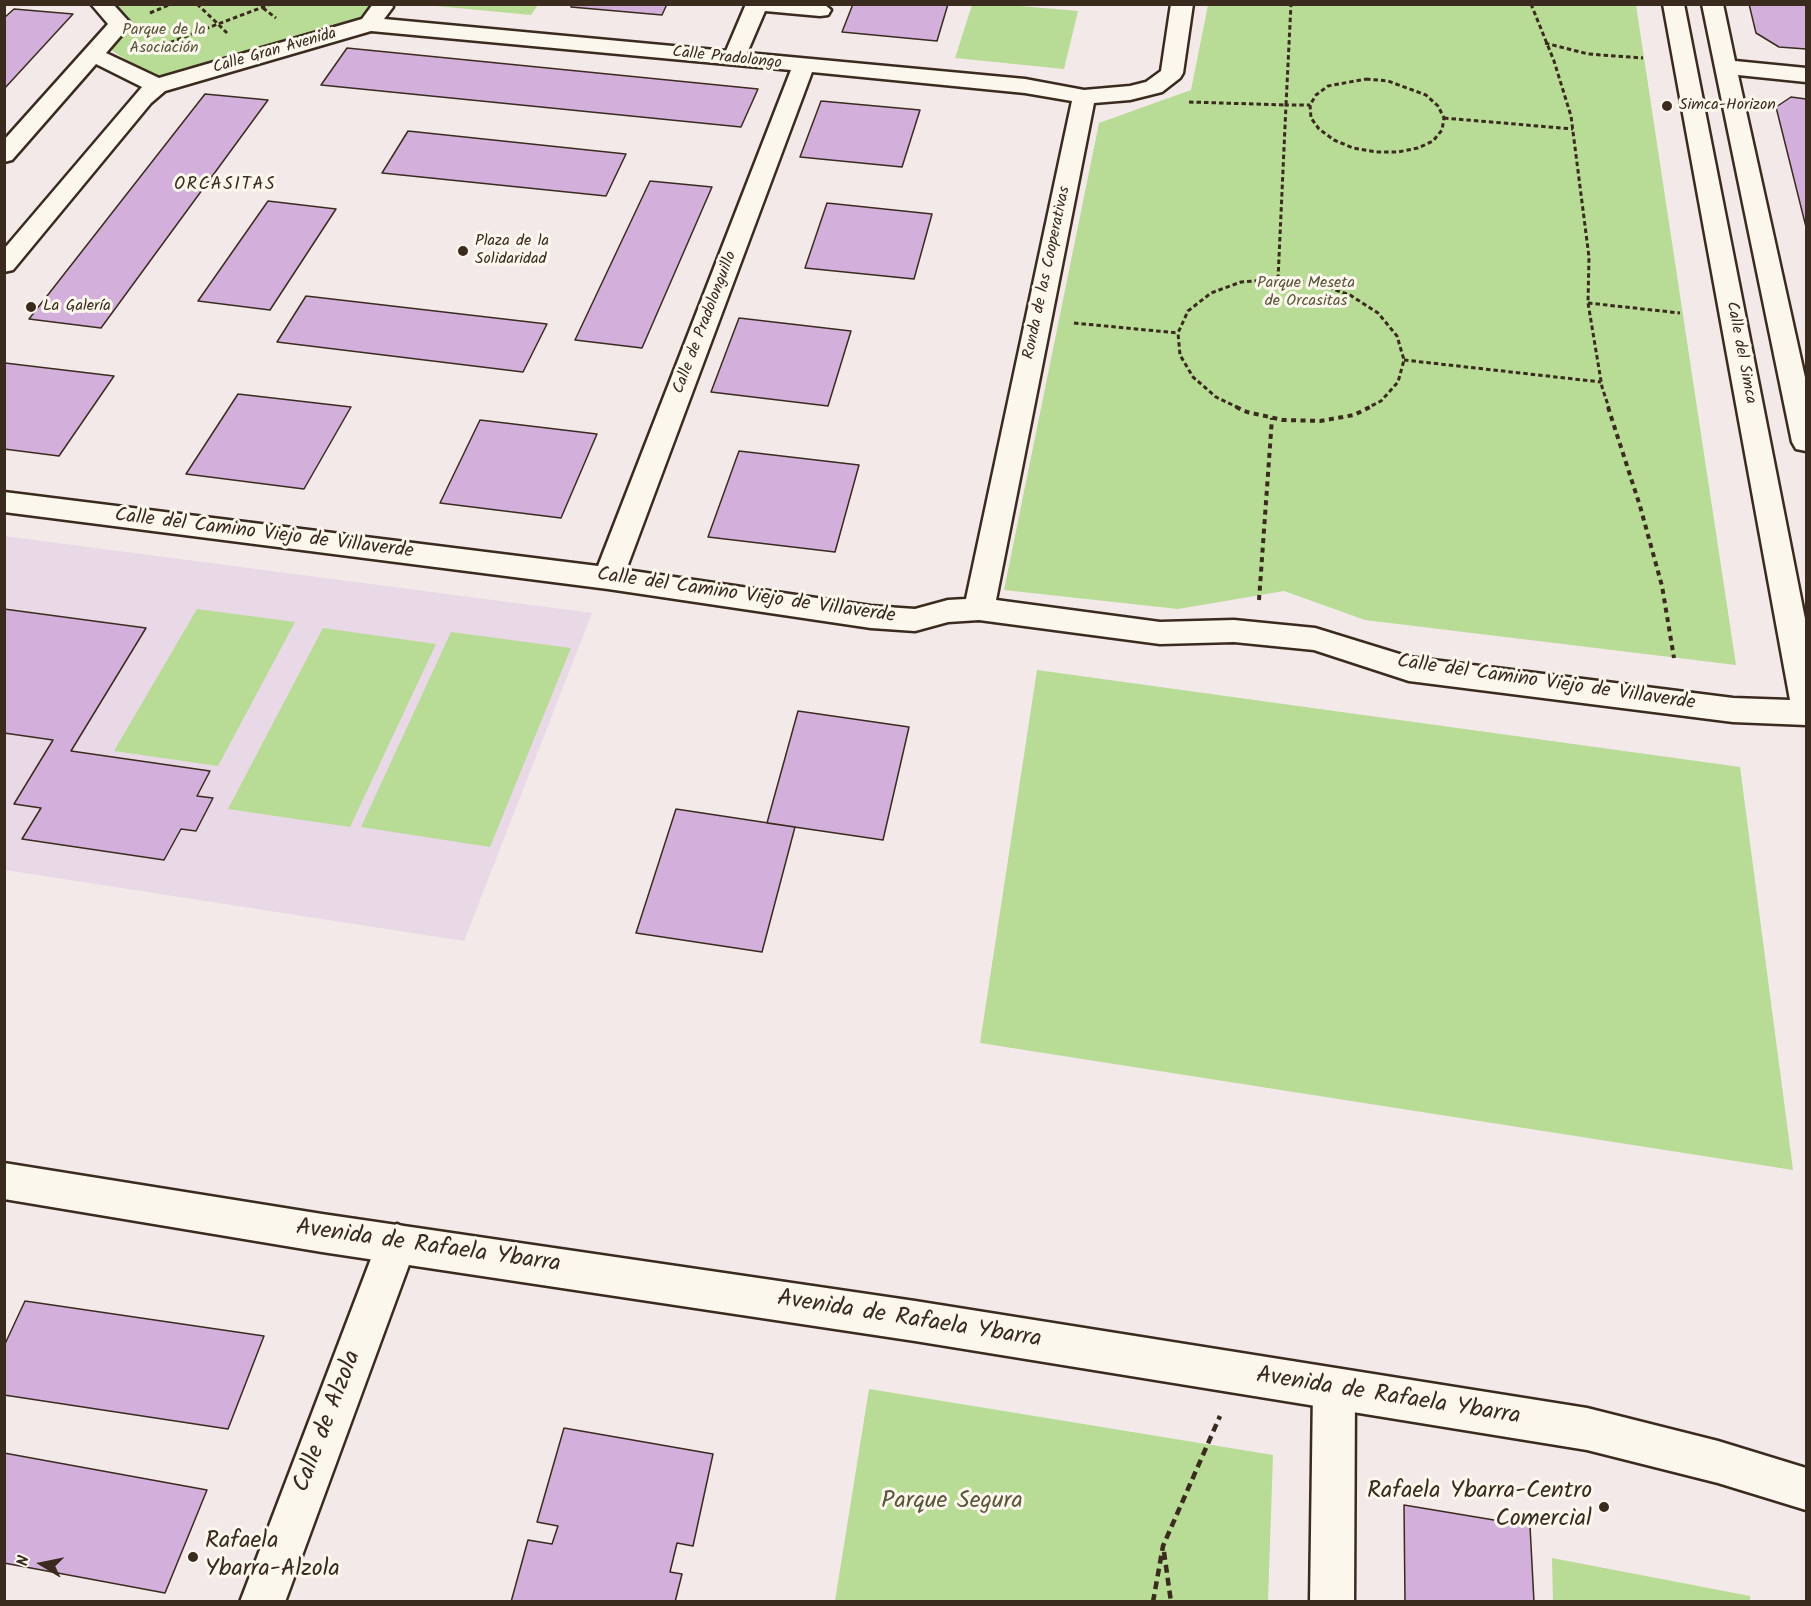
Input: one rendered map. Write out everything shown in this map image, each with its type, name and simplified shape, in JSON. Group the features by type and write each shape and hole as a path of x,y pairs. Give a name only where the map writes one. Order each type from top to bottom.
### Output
{"street":[{"path":"4,155 120,24 101,4"},
{"path":"370,24 384,4"},
{"path":"733,60 758,4 820,10"},
{"path":"1084,97 1130,93 1154,87 1172,73 1182,4"},
{"name":"Calle del Simca","path":"1673,4 1805,687"},
{"path":"1712,4 1725,67 1795,328 1806,442"},
{"name":"Calle Pradolongo","path":"370,24 803,67 1025,86 1084,97"},
{"name":"Calle Gran Avenida","path":"4,265 143,98 158,86 370,24"},
{"path":"92,54 158,86"},
{"name":"Calle de Pradolonguillo","path":"608,578 803,67"},
{"path":"1725,67 1806,75"},
{"name":"Ronda de las Cooperativas","path":"979,609 1084,97"},
{"name":"Calle del Camino Viejo de Villaverde","path":"4,502 608,578 872,617 915,620 948,611 979,609 1160,633 1234,631 1315,639 1409,669 1733,710 1806,713"},
{"name":"Avenida de Rafaela Ybarra","path":"4,1181 398,1244 915,1321 1587,1429 1718,1462 1806,1489"},
{"name":"Calle de Alzola","path":"262,1602 398,1244"},
{"path":"1332,1602 1334,1390"}],"path":[{"path":"197,4 218,24"},
{"path":"155,48 271,4"},
{"path":"1278,279 1291,4"},
{"path":"1532,4 1554,62 1573,129 1589,257 1588,303 1601,382 1659,575 1674,658"},
{"path":"1545,43 1588,54 1643,58"},
{"path":"1366,79 1388,81 1426,95 1438,106 1444,118 1442,130 1433,141 1418,148 1398,152 1376,152 1353,148 1334,140 1319,129 1311,118 1310,105 1316,95 1337,83 1366,79"},
{"path":"1183,102 1310,105"},
{"path":"1444,118 1573,129"},
{"path":"1278,279 1324,286 1350,295 1378,313 1397,336 1404,360 1398,382 1381,401 1354,415 1320,421 1272,418 1247,412 1216,397 1193,378 1180,356 1178,333 1188,311 1211,293 1241,282 1278,279"},
{"path":"1588,303 1680,313"},
{"path":"1071,322 1178,333"},
{"path":"1404,360 1601,382"},
{"path":"1257,633 1272,418"},
{"path":"1153,1602 1163,1546 1238,1374"},
{"path":"1163,1546 1171,1602"}],"shaded area":[{"path":"4,536 592,613 464,941 5,870"}],"green space":[{"name":"Parque de la Asociación","path":"350,4 376,7 365,21 159,81 108,48 109,5"},
{"path":"415,4 538,4 538,5 531,15"},
{"path":"972,5 1008,5 1078,11 1064,69 955,58"},
{"name":"Parque Meseta de Orcasitas","path":"1208,5 1636,5 1736,665 1365,620 1284,591 1178,609 1004,590 1099,123 1191,90"},
{"path":"197,609 295,622 218,766 114,751"},
{"path":"323,628 436,644 350,827 228,809"},
{"path":"451,632 571,648 490,847 361,827"},
{"path":"1037,670 1740,767 1793,1170 980,1043"},
{"name":"Parque Segura","path":"869,1389 1273,1455 1268,1601 835,1601"},
{"path":"1552,1558 1750,1596 1750,1601 1553,1601"}],"building":[{"path":"572,4 667,4 662,15 571,7"},
{"path":"853,4 948,4 937,41 842,32"},
{"path":"1749,4 1806,4 1806,49 1779,47 1756,33"},
{"path":"14,9 73,14 4,89 4,18"},
{"path":"347,48 758,89 741,127 321,85"},
{"path":"205,94 268,100 101,328 29,319"},
{"path":"1791,97 1806,99 1806,227 1776,107"},
{"path":"821,101 920,110 902,167 800,157"},
{"path":"408,131 626,154 606,196 382,173"},
{"path":"650,181 712,187 642,348 575,340"},
{"path":"268,201 336,209 270,310 198,301"},
{"path":"827,203 932,214 914,279 805,268"},
{"path":"306,296 547,324 523,372 277,342"},
{"path":"739,318 851,331 828,406 711,392"},
{"path":"5,363 114,376 59,456 4,449"},
{"path":"238,394 351,407 304,489 186,474"},
{"path":"480,420 597,434 561,518 440,503"},
{"path":"739,451 859,465 835,552 708,537"},
{"path":"4,609 146,628 71,751 210,771 197,796 213,798 196,831 181,829 164,860 22,839 41,808 14,804 53,740 4,733"},
{"path":"798,711 909,727 883,840 767,823"},
{"path":"676,809 795,827 762,952 636,933"},
{"path":"25,1301 264,1336 228,1429 4,1395 4,1346"},
{"path":"564,1428 713,1454 693,1546 677,1543 670,1572 682,1574 675,1602 511,1602 528,1540 552,1544 558,1526 537,1522"},
{"path":"4,1453 207,1490 165,1593 4,1563"},
{"path":"1404,1505 1530,1526 1534,1602 1405,1602"}],"place":[{"name":"Simca-Horizon","path":"1667,106"},
{"name":"Plaza de la Solidaridad","path":"463,251"},
{"name":"La Galería","path":"31,307"},
{"name":"Rafaela Ybarra-Centro Comercial","path":"1604,1507"},
{"name":"Rafaela Ybarra-Alzola","path":"193,1557"}],"district":[{"name":"ORCASITAS","path":"225,186"}]}
